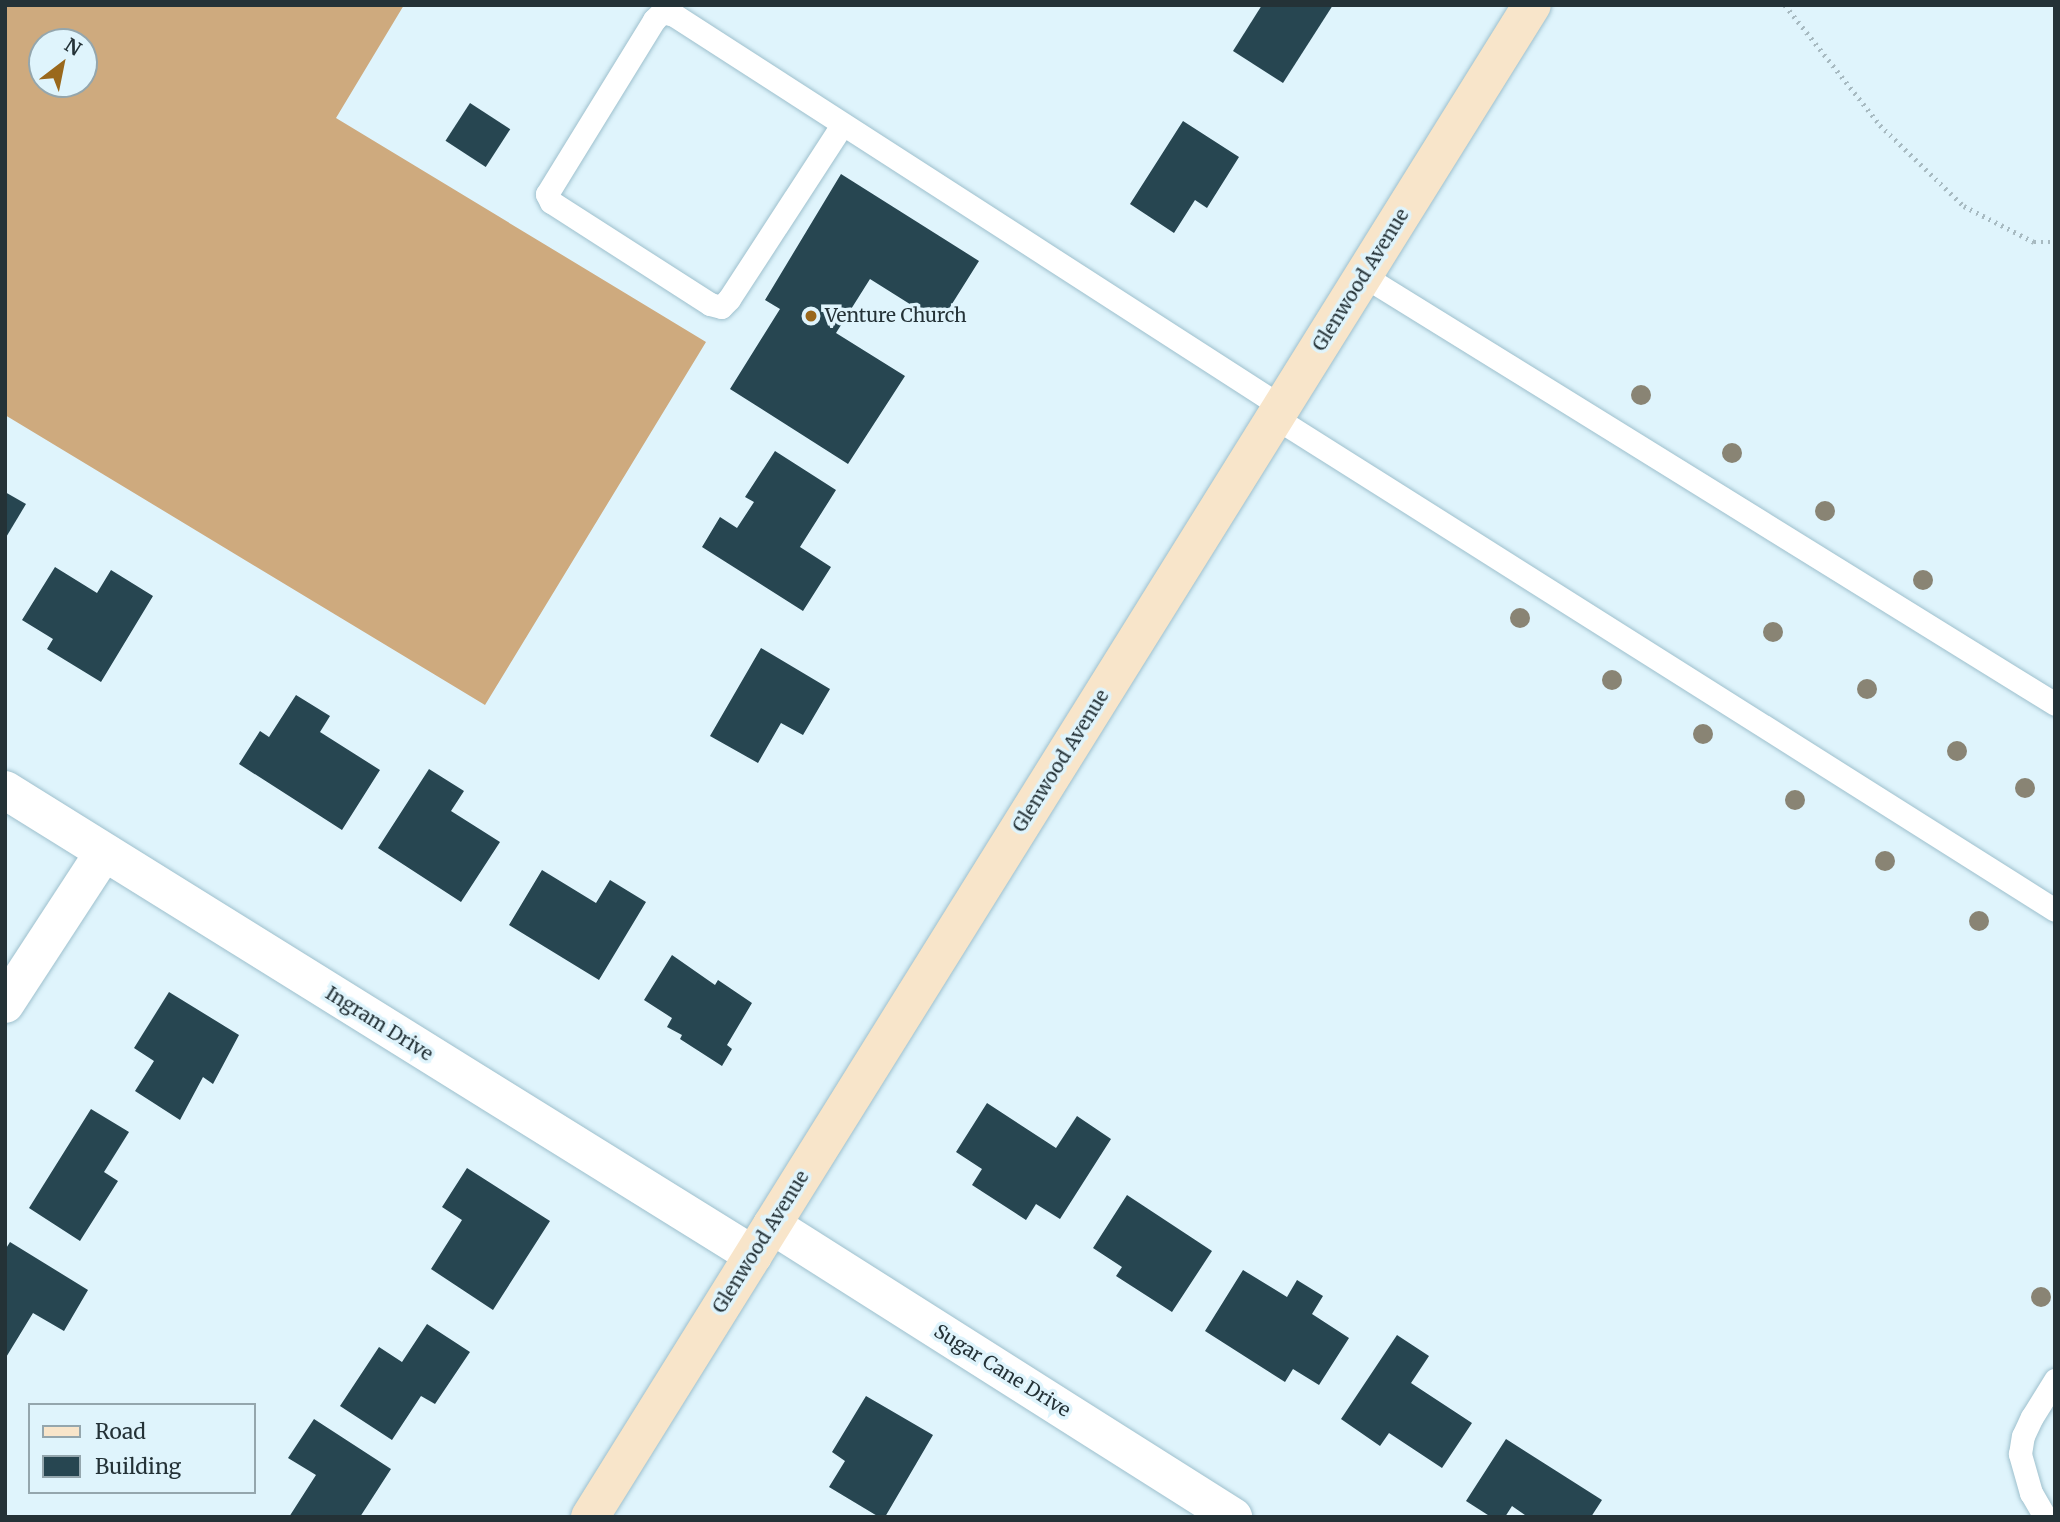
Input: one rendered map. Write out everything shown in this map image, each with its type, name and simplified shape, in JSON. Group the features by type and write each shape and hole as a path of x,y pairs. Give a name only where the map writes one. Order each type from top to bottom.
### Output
{"street":[{"name":"Glenwood Avenue","path":"590,1517 1532,5"},
{"name":"Ingram Drive","path":"5,790 104,852 763,1240"},
{"path":"5,1004 104,852"},
{"name":"Sugar Cane Drive","path":"763,1240 1233,1517"}],"lane":[{"path":"842,125 729,299 721,307 710,304 551,202 547,194 647,32 662,12 674,15 842,125 1279,412 2055,909"},
{"path":"1364,275 2055,704"},
{"path":"2045,1517 2031,1493 2020,1454 2028,1426 2055,1381"}],"path":[{"path":"1785,5 1880,125 1964,206 2034,242 2055,242"}],"shaded area":[{"path":"5,5 404,5 336,118 706,342 485,705 5,415"}],"building":[{"path":"1262,5 1333,5 1283,83 1233,51"},
{"path":"470,103 510,129 486,167 445,141"},
{"path":"1183,121 1239,157 1207,208 1195,200 1174,233 1130,204"},
{"name":"Venture Church","path":"841,174 979,261 940,323 870,279 836,333 905,376 848,464 730,389 780,309 765,300"},
{"path":"775,451 836,490 800,547 831,567 803,611 702,547 720,517 737,528 754,502 745,497"},
{"path":"5,492 26,504 5,539"},
{"path":"55,567 97,593 111,570 153,596 101,682 47,649 53,639 22,620"},
{"path":"761,648 830,689 803,735 781,723 758,763 710,736"},
{"path":"296,695 330,716 320,732 380,770 342,830 239,764 260,731 269,737"},
{"path":"429,769 464,791 451,811 500,842 461,902 378,848"},
{"path":"542,870 596,903 610,880 646,902 599,980 509,925"},
{"path":"672,955 715,985 718,980 752,1003 727,1045 732,1049 722,1066 680,1039 682,1035 667,1027 672,1018 644,1000"},
{"path":"169,992 239,1035 213,1084 203,1077 180,1120 135,1091 154,1061 134,1048"},
{"path":"987,1103 1056,1148 1077,1116 1111,1139 1060,1219 1036,1204 1026,1220 972,1185 982,1169 956,1152"},
{"path":"91,1109 129,1132 104,1172 118,1181 80,1241 29,1208"},
{"path":"467,1168 550,1221 493,1310 431,1269 462,1220 442,1207"},
{"path":"1127,1195 1212,1251 1172,1312 1116,1276 1122,1267 1093,1248"},
{"path":"10,1242 88,1290 64,1331 33,1313 5,1359 5,1250"},
{"path":"1243,1270 1287,1297 1297,1280 1323,1296 1312,1314 1349,1338 1319,1385 1293,1369 1285,1382 1205,1331"},
{"path":"427,1324 470,1352 435,1404 421,1396 392,1440 340,1406 379,1347 402,1362"},
{"path":"1397,1335 1429,1356 1411,1383 1472,1423 1442,1468 1389,1433 1380,1446 1341,1419"},
{"path":"866,1396 933,1435 885,1517 879,1517 829,1487 845,1461 832,1452"},
{"path":"314,1419 391,1469 360,1517 289,1517 316,1475 288,1458"},
{"path":"1506,1439 1602,1500 1591,1517 1528,1517 1512,1506 1505,1517 1491,1517 1466,1501"}],"place":[{"name":"Venture Church","path":"811,316"}]}
